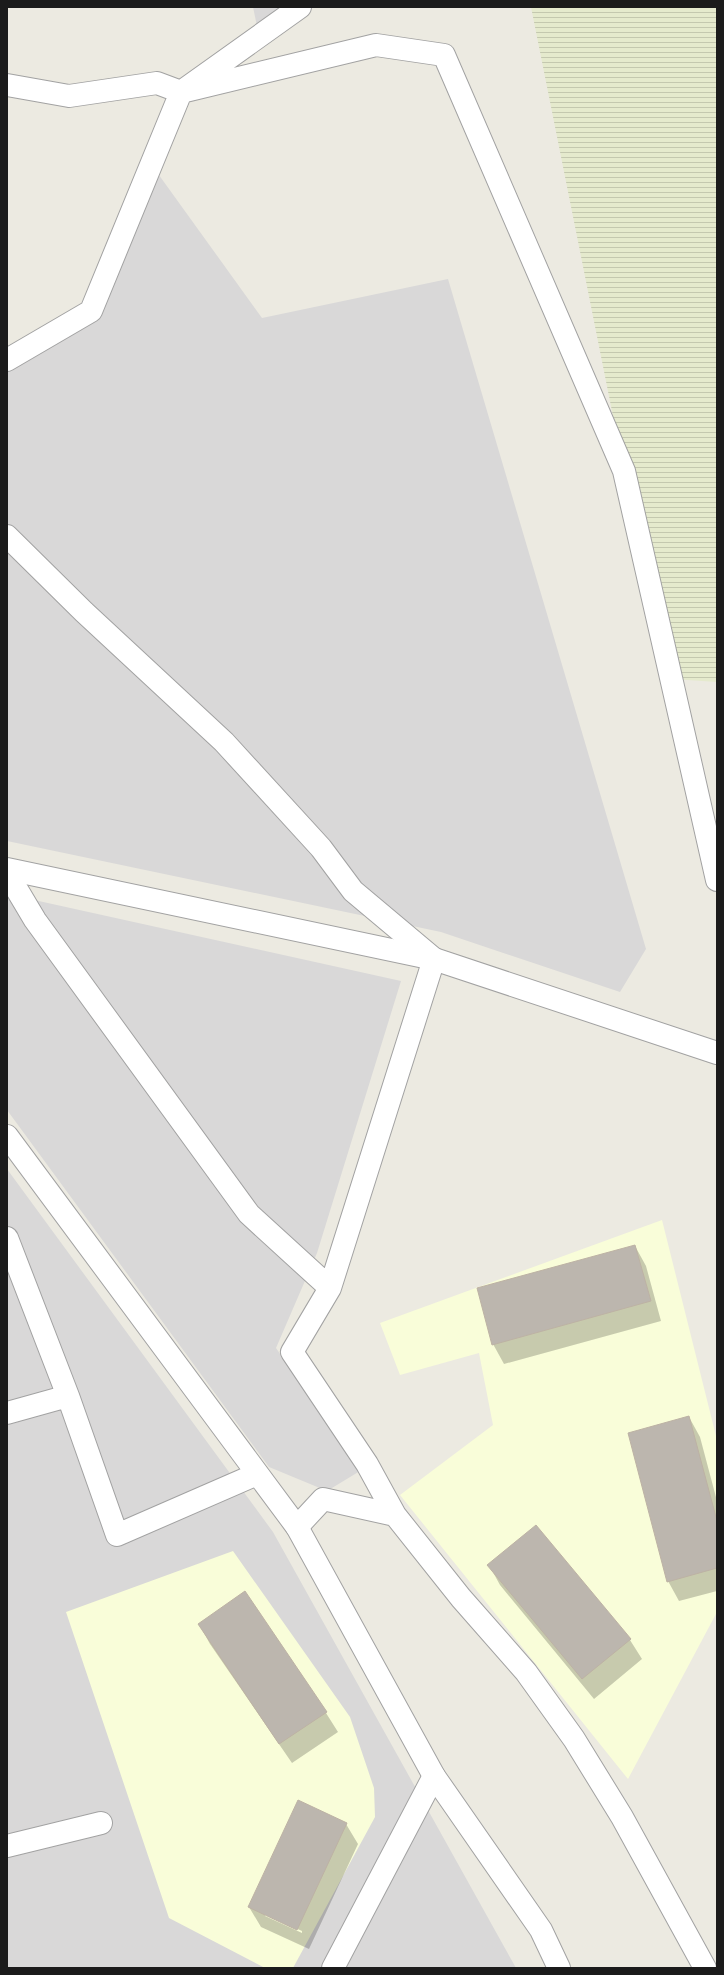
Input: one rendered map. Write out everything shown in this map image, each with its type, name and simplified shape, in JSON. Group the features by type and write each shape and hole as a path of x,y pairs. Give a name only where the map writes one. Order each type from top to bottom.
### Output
{"street":[{"path":"7,360 91,311 181,92 300,7"},
{"path":"7,85 69,96 157,83 181,92 376,45 444,55 624,471 717,880"},
{"path":"7,536 84,612 224,742 321,848 353,891 434,959"},
{"path":"7,869 434,959 717,1053"},
{"path":"7,873 35,920 248,1214 330,1288"},
{"path":"434,959 330,1288 292,1352 367,1464 395,1515 461,1598 526,1672 574,1739 622,1817 705,1968"},
{"path":"7,1136 297,1527 434,1776 541,1930 559,1968"},
{"path":"7,1238 68,1396 117,1535 257,1474"},
{"path":"7,1413 68,1396"},
{"path":"297,1527 323,1499 395,1515"},
{"path":"333,1968 434,1776"},
{"path":"7,1846 101,1822"}],"shaded area":[{"path":"253,7 300,7 259,36"},
{"path":"531,7 717,7 717,682 672,679 624,471"},
{"path":"151,164 262,318 448,279 646,949 620,992 441,932 7,841 7,360 91,311"},
{"path":"7,894 401,981 317,1253 276,1348 360,1471 327,1491 269,1467 7,1110"},
{"path":"7,1169 273,1532 516,1968 7,1968"},
{"path":"662,1220 717,1440 717,1612 628,1779 400,1495 493,1425 479,1353 400,1375 380,1323"},
{"path":"233,1551 350,1717 374,1788 375,1817 293,1968 265,1968 169,1918 66,1612"}],"building":[{"path":"635,1245 651,1301 492,1345 477,1288"},
{"path":"689,1416 717,1521 717,1568 667,1582 628,1433"},
{"path":"536,1525 631,1639 582,1679 487,1565"},
{"path":"245,1591 327,1712 279,1744 198,1624"},
{"path":"298,1800 347,1823 297,1930 248,1907"}]}
